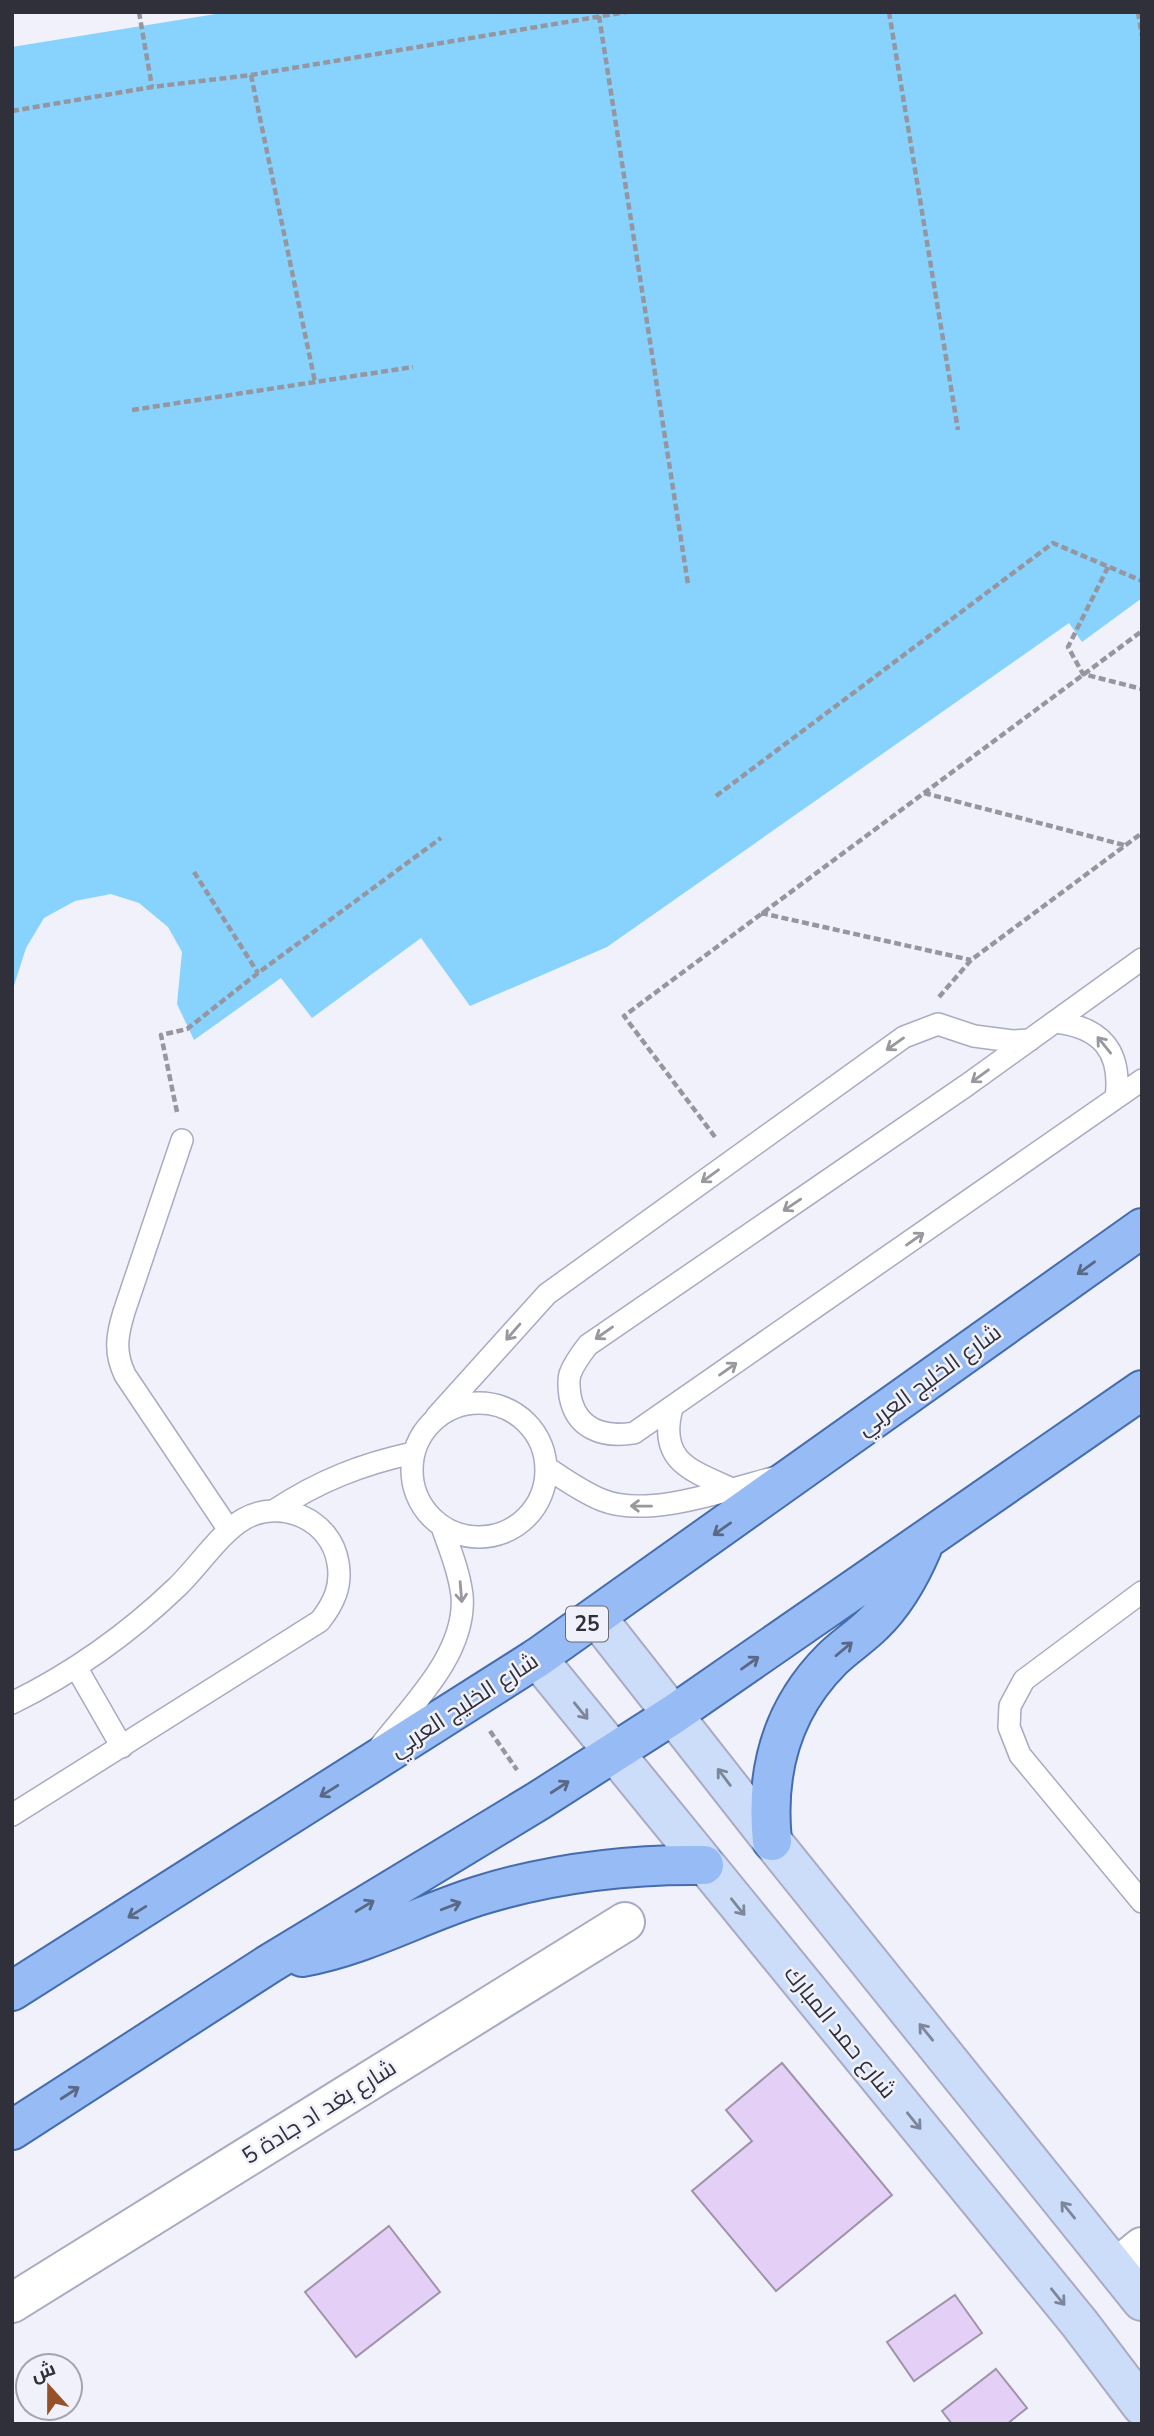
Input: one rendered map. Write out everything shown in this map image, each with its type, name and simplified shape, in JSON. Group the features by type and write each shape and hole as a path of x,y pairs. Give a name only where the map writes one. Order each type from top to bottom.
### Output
{"main road":[{"name":"شارع الخليج العربي","path":"12,1990 361,1772 597,1618 1142,1228"},
{"path":"12,2130 270,1964 538,1801 674,1714 1142,1390"},
{"path":"772,1841 770,1785 775,1758 788,1721 813,1680 890,1605 915,1565 924,1542"},
{"path":"597,1618 772,1841 1129,2258 1142,2301"},
{"name":"شارع حمد المبارك","path":"537,1658 1080,2324 1142,2406"},
{"path":"270,1964 323,1953 376,1937 476,1897 527,1882 602,1869 704,1865"}],"street":[{"name":"شارع بغد اد جادة 5","path":"12,2303 625,1922"}],"lane":[{"path":"1142,959 1030,1040 598,1337 577,1359 570,1376 572,1408 583,1424 607,1435 634,1433 1142,1080"},
{"path":"1055,1022 1074,1024 1092,1031 1106,1044 1115,1060 1119,1079 1116,1098"},
{"path":"436,1418 455,1407 475,1402 496,1405 516,1414 531,1428 542,1446 546,1467 545,1488 536,1507 522,1523 503,1533 482,1538 462,1536 442,1527 426,1513 416,1495 411,1474 414,1453 422,1433 547,1294 904,1037 938,1024 974,1036 1030,1040"},
{"path":"182,1140 124,1312 116,1348 125,1374 229,1530"},
{"path":"673,1408 667,1433 671,1448 680,1462 693,1472 730,1488"},
{"path":"12,1703 105,1648 158,1605 229,1530 250,1516 275,1510 307,1489 341,1473 376,1461 414,1453"},
{"path":"546,1467 584,1492 604,1501 646,1507 803,1471"},
{"path":"12,1815 320,1621 337,1592 340,1575 332,1543 321,1529 307,1518 292,1512 275,1510"},
{"path":"361,1772 443,1665 461,1626 462,1598 459,1576 442,1527"},
{"path":"1142,1592 1024,1680 1010,1706 1009,1727 1020,1755 1142,1902"},
{"path":"76,1667 122,1747"}],"path":[{"path":"139,12 152,87"},
{"path":"12,111 152,87 251,75 626,12"},
{"path":"889,12 958,430"},
{"path":"1138,12 1142,36"},
{"path":"599,16 688,584"},
{"path":"251,75 315,382"},
{"path":"132,410 413,367"},
{"path":"716,796 1053,544 1142,580"},
{"path":"1108,567 1068,647 1083,674 1142,689"},
{"path":"732,1160 624,1016 1142,631"},
{"path":"924,793 1125,846"},
{"path":"904,1037 971,960 1142,833"},
{"path":"182,1140 161,1035 187,1029 440,838"},
{"path":"194,872 258,973"},
{"path":"761,913 971,960"}],"water":[{"path":"228,12 1142,12 1142,598 1082,642 1069,623 607,947 470,1006 421,938 312,1018 281,978 194,1040 177,1004 182,952 168,927 139,903 111,894 75,901 44,918 26,948 12,992 12,47"}],"building":[{"path":"782,2063 892,2195 776,2291 692,2191 752,2141 726,2110"},
{"path":"389,2226 440,2292 356,2357 305,2292"},
{"path":"955,2295 982,2333 914,2381 887,2342"},
{"path":"996,2369 1027,2408 1007,2424 952,2424 942,2411"}]}
